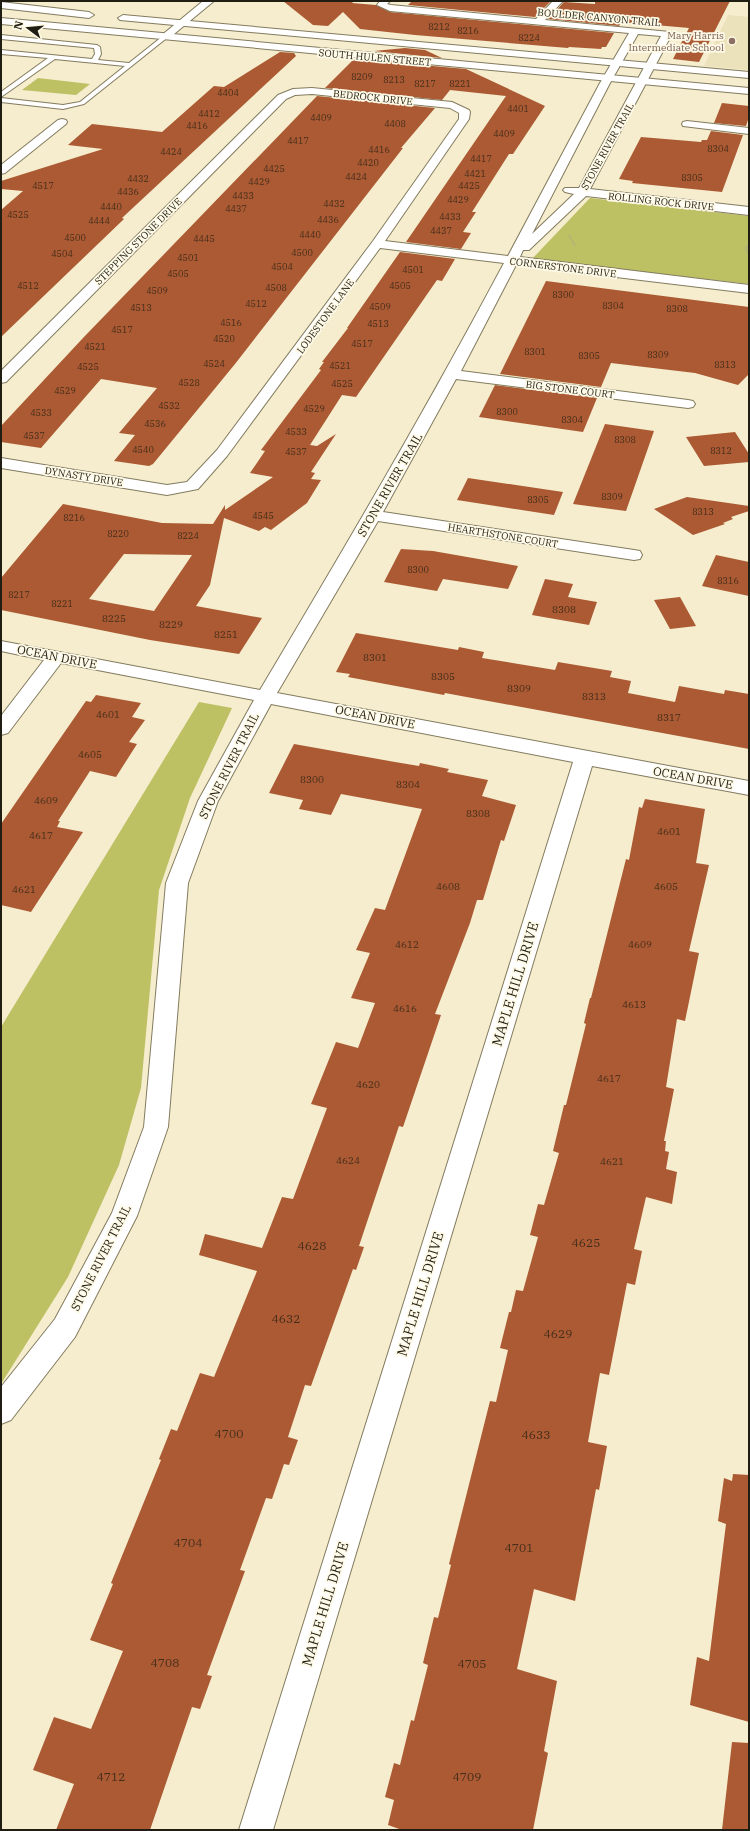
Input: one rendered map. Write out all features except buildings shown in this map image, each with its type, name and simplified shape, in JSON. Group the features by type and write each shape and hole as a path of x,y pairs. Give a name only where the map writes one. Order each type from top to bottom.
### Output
{"street":[{"path":"165,37 209,1"},
{"name":"BOULDER CANYON TRAIL","path":"385,1 382,5 410,10 667,34"},
{"path":"538,22 558,1"},
{"path":"1,5 98,16"},
{"name":"SOUTH HULEN STREET","path":"113,17 749,75"},
{"name":"SOUTH HULEN STREET","path":"1,21 749,91"},
{"name":"STONE RIVER TRAIL","path":"1,1410 65,1328 126,1208 156,1127 177,883 208,801 266,696 373,515 452,374 608,78 618,63 634,32"},
{"name":"STONE RIVER TRAIL","path":"511,261 583,192 667,34"},
{"name":"BEDROCK DRIVE","path":"275,102 293,92 312,91 452,105 465,112 464,119"},
{"name":"STEPPING STONE DRIVE","path":"1,380 275,102"},
{"name":"LODESTONE LANE","path":"167,490 192,486 222,453 377,244 464,119"},
{"path":"1,170 62,122"},
{"path":"687,124 749,131"},
{"path":"9,151 24,152"},
{"name":"ROLLING ROCK DRIVE","path":"550,188 749,211"},
{"name":"CORNERSTONE DRIVE","path":"377,244 749,289"},
{"name":"BIG STONE COURT","path":"452,374 688,404"},
{"name":"DYNASTY DRIVE","path":"1,462 167,490"},
{"name":"HEARTHSTONE COURT","path":"373,515 634,556"},
{"name":"OCEAN DRIVE","path":"1,646 584,758 749,788"},
{"path":"1,729 56,657"},
{"name":"MAPLE HILL DRIVE","path":"256,1830 584,758"}],"lane":[{"path":"1,37 98,47 98,54 94,61"},
{"path":"1,100 63,107 75,106 82,103 165,37"},
{"path":"1,52 130,65"},
{"path":"1,95 54,57"}],"path":[{"path":"570,230 568,235 574,245 578,248"},
{"path":"749,245 746,248 749,255"}],"shaded area":[{"name":"Mary Harris Intermediate School","path":"728,15 749,17 749,70 704,66"}],"green space":[{"path":"38,78 90,84 76,95 22,90"},
{"path":"590,198 749,216 749,284 532,259"},
{"path":"199,702 232,708 190,798 159,890 141,1088 119,1165 68,1277 1,1384 1,1027"}],"place":[{"name":"Mary Harris Intermediate School","path":"732,41"}]}
